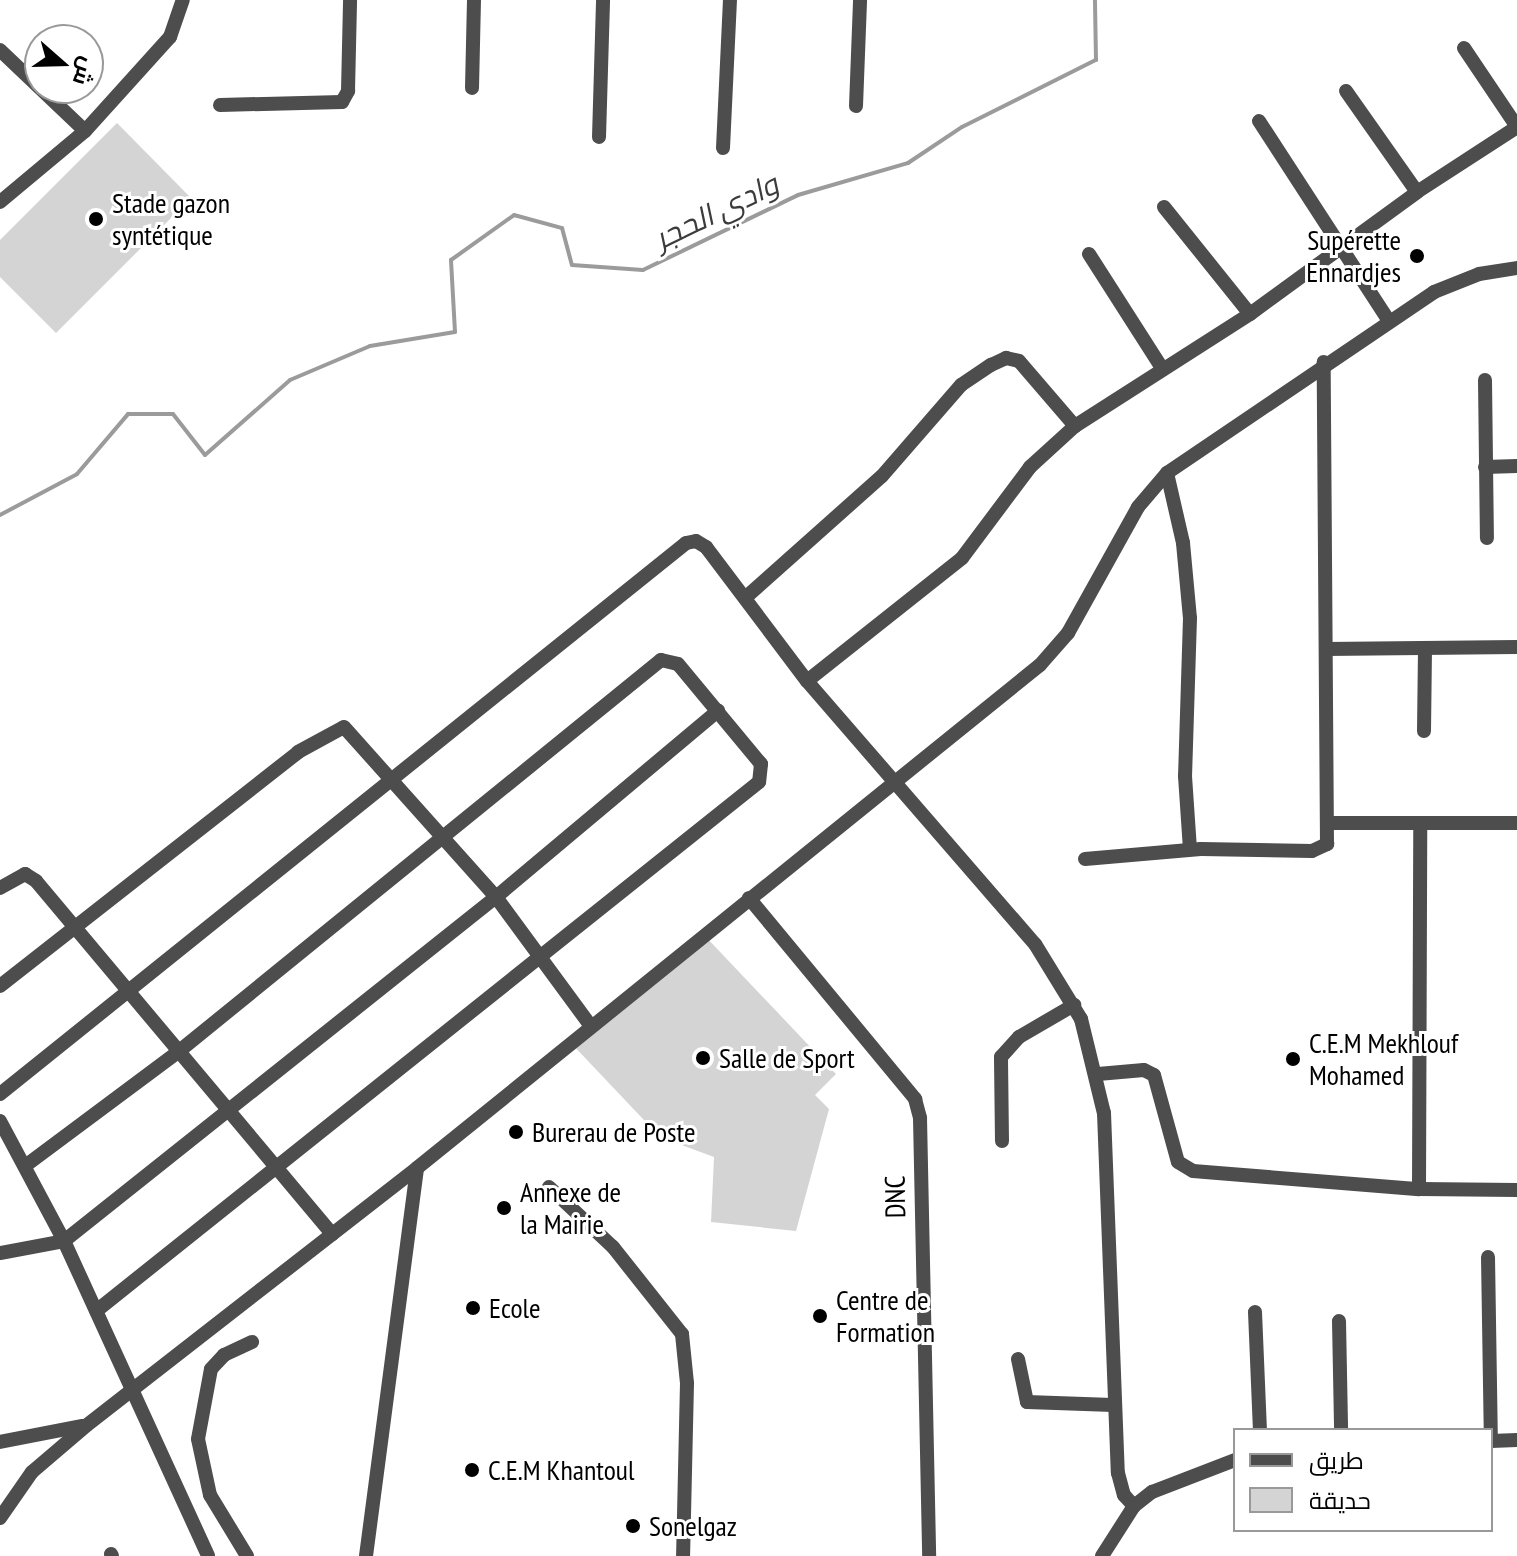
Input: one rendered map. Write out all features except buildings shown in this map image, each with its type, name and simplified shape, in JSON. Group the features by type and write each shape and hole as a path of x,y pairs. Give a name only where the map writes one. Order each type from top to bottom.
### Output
{"street":[{"path":"0,202 85,131 170,37 183,0"},
{"path":"220,105 342,102 348,91 350,0"},
{"path":"472,88 474,0"},
{"path":"599,137 603,0"},
{"path":"723,148 730,0"},
{"path":"856,106 860,0"},
{"path":"807,681 962,558 1030,467 1075,426 1250,314 1340,252 1417,192 1517,127 1464,48"},
{"path":"0,50 85,131"},
{"path":"1346,91 1417,192"},
{"path":"1259,121 1340,252 1388,320"},
{"path":"1164,207 1250,314"},
{"path":"1089,254 1162,368"},
{"path":"0,1518 32,1472 87,1425 417,1168 1056,649 1138,507 1167,473 1388,320 1460,281 1517,268"},
{"path":"745,598 882,476 961,385 991,365 1006,358 1019,361 1075,426"},
{"path":"1085,859 1190,849 1319,850 1327,844 1324,362"},
{"path":"1485,380 1487,538"},
{"path":"1485,467 1517,466"},
{"path":"1167,473 1183,543 1190,618 1185,776 1190,849"},
{"path":"0,1094 132,993 689,542 706,547 807,681 1035,944 1074,1005 1098,1074 1104,1113 1113,1405 1120,1483 1134,1506"},
{"path":"1326,649 1517,647"},
{"path":"1424,731 1425,648"},
{"path":"25,1166 178,1052 661,660 678,664 761,764 762,779 542,959 275,1165 96,1311"},
{"path":"0,1253 64,1241 496,897 718,711"},
{"path":"0,986 78,928 298,752 335,728 349,728 496,897 590,1025"},
{"path":"1329,823 1517,823"},
{"path":"1419,1189 1420,824"},
{"path":"0,888 28,875 78,928 332,1234"},
{"name":"DNC","path":"749,898 915,1099 920,1118 929,1556"},
{"path":"1002,1141 1001,1057 1019,1037 1074,1005"},
{"path":"1098,1074 1144,1070 1154,1075 1178,1162 1193,1171 1419,1189 1517,1190"},
{"path":"0,1121 64,1241 208,1556"},
{"path":"366,1556 417,1168"},
{"path":"549,1187 613,1247 682,1334 687,1383 683,1556"},
{"path":"1488,1257 1491,1428"},
{"path":"1255,1312 1260,1428"},
{"path":"1339,1321 1341,1428"},
{"path":"247,1556 210,1495 198,1439 211,1369 224,1355 252,1342"},
{"path":"1018,1359 1027,1402 1113,1405"},
{"path":"0,1442 87,1425"},
{"path":"1493,1441 1517,1440"},
{"path":"1102,1556 1134,1506 1164,1485 1233,1461"}],"green space":[{"name":"Stade gazon syntétique","path":"117,123 191,198 56,333 0,277 0,240"},
{"name":"Salle de Sport","path":"704,935 836,1074 815,1095 829,1109 796,1231 711,1222 714,1157 660,1137 570,1042"}],"waterway":[{"name":"وادي الحجر","path":"0,515 77,474 128,414 173,414 205,455 290,380 370,346 455,332 451,260 514,215 562,228 572,265 643,270 798,195 908,163 962,127 1096,60 1095,0"}],"place":[{"name":"Stade gazon syntétique","path":"96,219"},
{"name":"Supérette Ennardjes","path":"1417,256"},
{"name":"Salle de Sport","path":"703,1058"},
{"name":"C.E.M Mekhlouf Mohamed","path":"1293,1059"},
{"name":"Burerau de Poste","path":"516,1132"},
{"name":"Annexe de la Mairie","path":"504,1208"},
{"name":"Ecole","path":"473,1308"},
{"name":"Centre de Formation","path":"820,1316"},
{"name":"C.E.M Khantoul","path":"472,1470"},
{"name":"Sonelgaz","path":"633,1526"}]}
